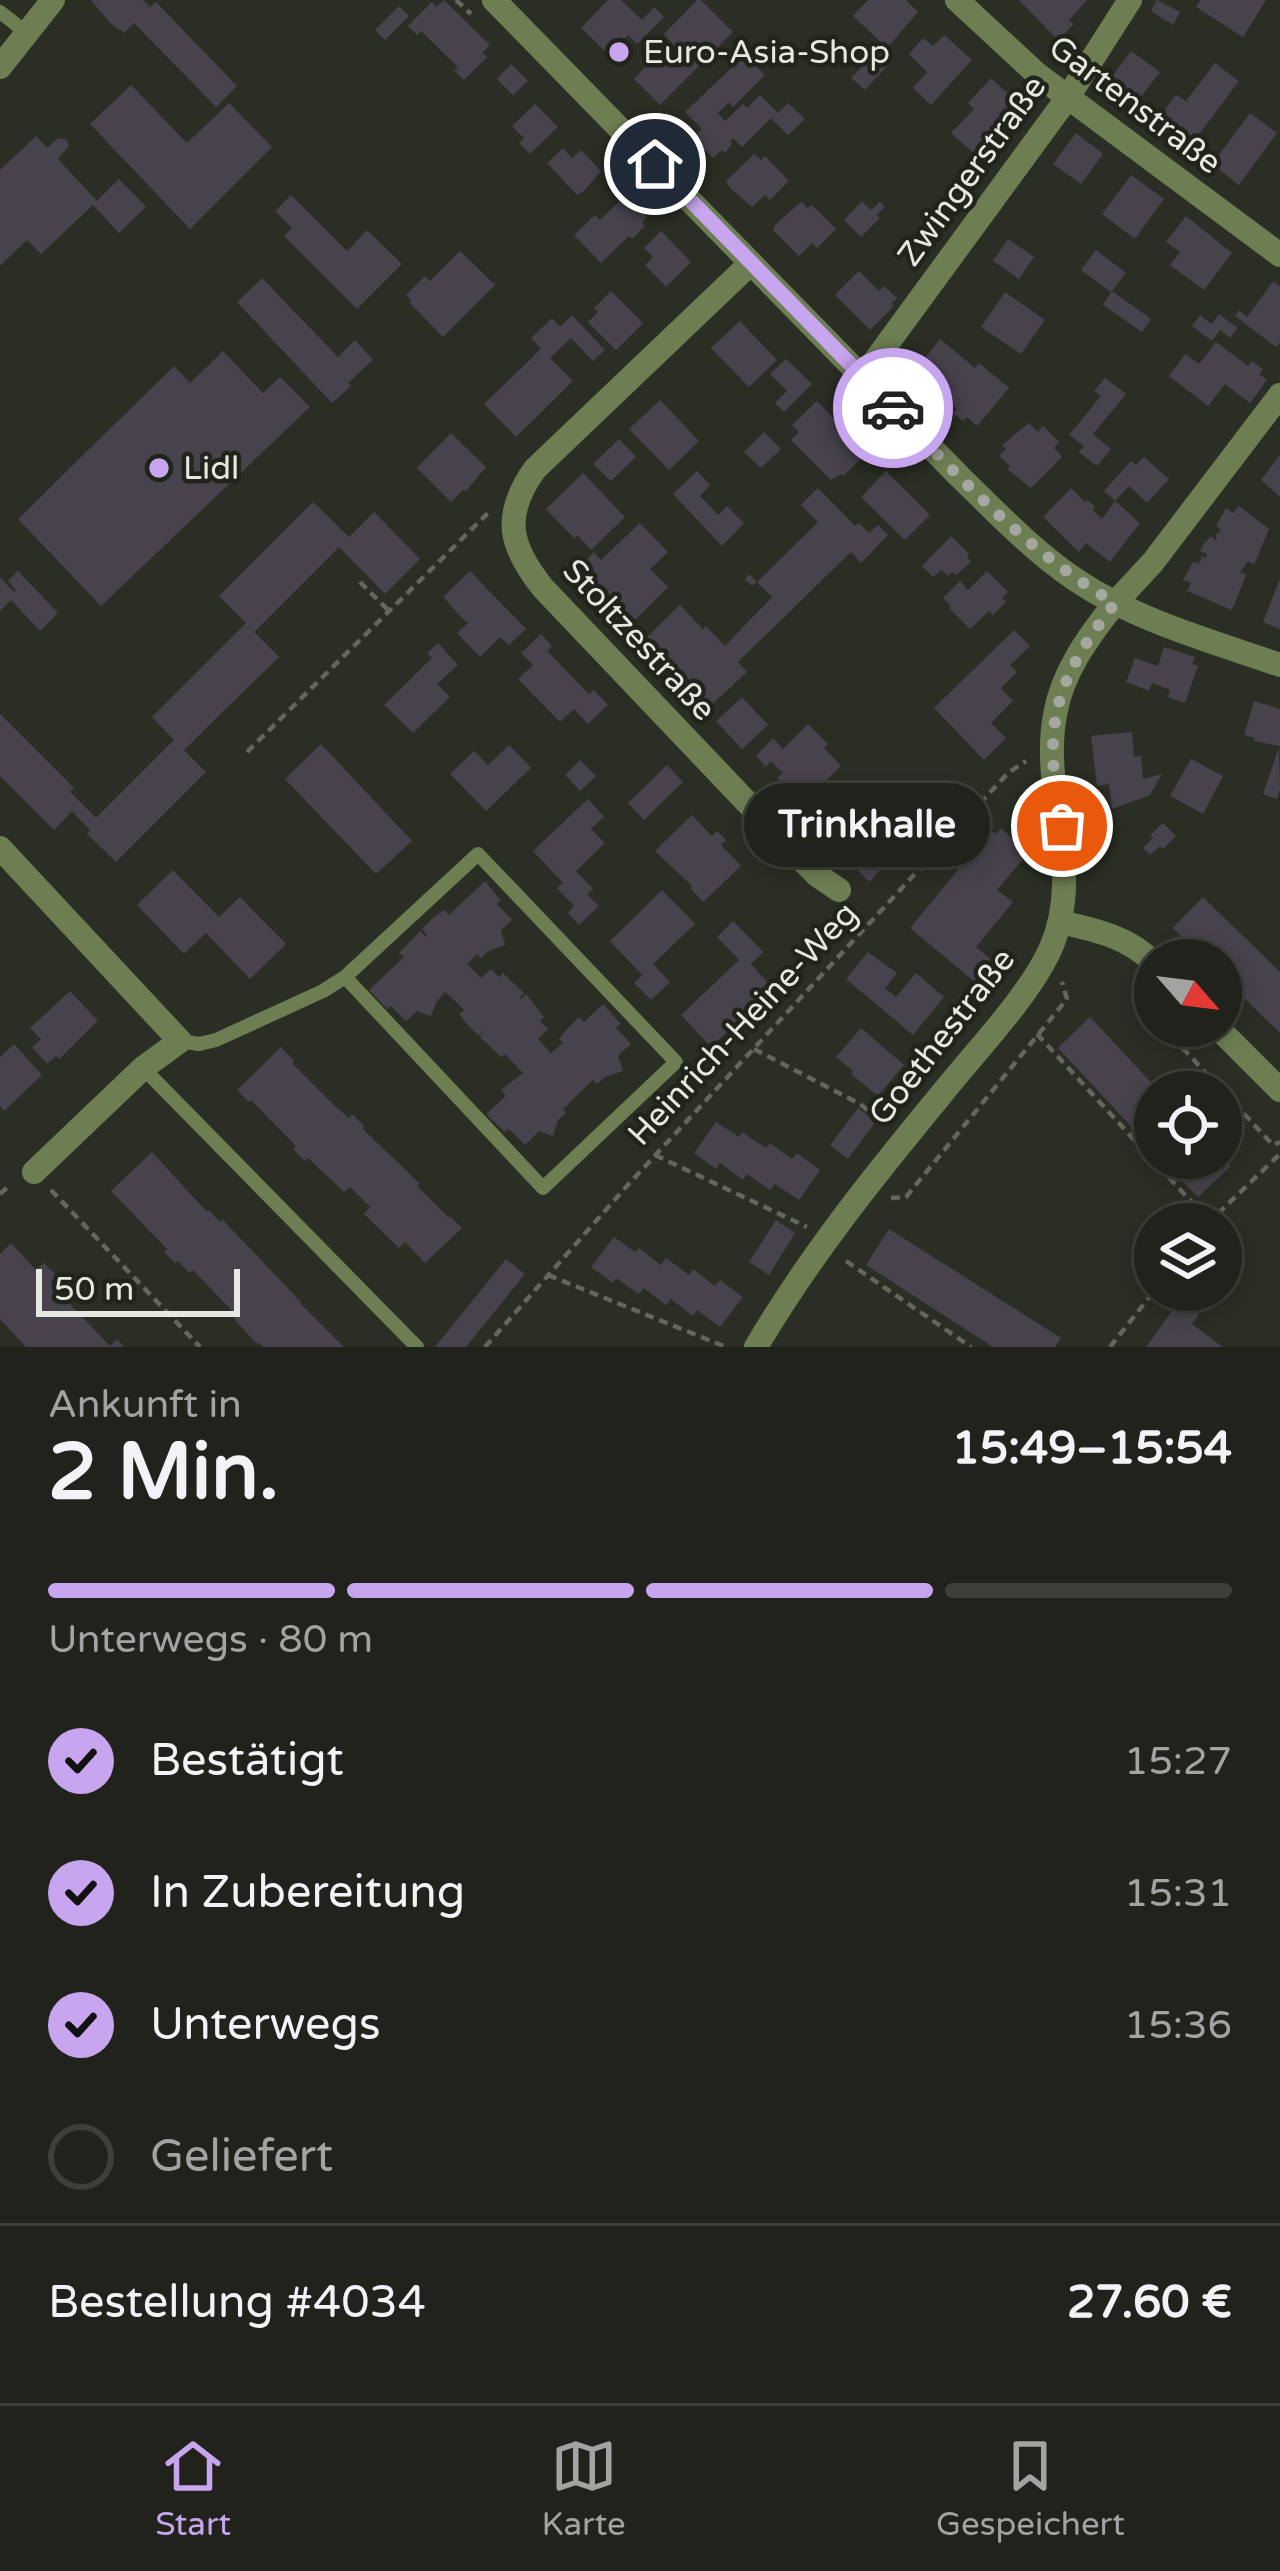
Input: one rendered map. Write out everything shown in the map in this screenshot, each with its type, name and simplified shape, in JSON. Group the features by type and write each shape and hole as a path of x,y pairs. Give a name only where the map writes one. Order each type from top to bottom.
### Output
{"street":[{"path":"0,67 53,0"},
{"path":"494,0 958,476 1026,539 1074,578 1115,603 1280,665"},
{"name":"Gartenstraße","path":"957,0 1038,75 1280,255"},
{"name":"Zwingerstraße","path":"863,377 1068,98 1130,0"},
{"path":"513,514 528,480 546,457 751,263"},
{"name":"Goethestraße","path":"756,1347 781,1305 835,1247 904,1139 1041,967 1060,922 1065,860 1052,754 1055,712 1067,676 1095,628 1168,543 1280,395"},
{"name":"Stoltzestraße","path":"513,514 520,553 543,588 790,848 839,890"},
{"path":"0,848 180,1041 143,1068 34,1172"},
{"path":"1060,922 1124,940 1134,955"},
{"path":"1237,1047 1280,1090"}],"lane":[{"path":"0,12 26,33"},
{"path":"180,1041 216,1040 345,977 478,854 676,1062 543,1188 345,977"},
{"path":"143,1068 417,1347"}],"path":[{"path":"247,752 494,506 513,514"},
{"path":"360,582 389,610"},
{"name":"Heinrich-Heine-Weg","path":"485,1347 655,1155 1008,773 1031,758 1052,754"},
{"path":"879,1198 906,1198 1067,1000 1060,974"},
{"path":"1037,1034 1190,1203"},
{"path":"1182,1047 1273,1144 1280,1142"},
{"path":"754,1049 860,1104 904,1139"},
{"path":"1229,1203 1280,1154"},
{"path":"655,1155 835,1247 971,1347"},
{"path":"34,1172 200,1347"},
{"path":"547,1275 726,1347"},
{"path":"1110,1347 1138,1311"}],"building":[{"path":"91,0 143,0 150,7 156,2 237,86 216,107 134,23 124,33"},
{"path":"444,0 490,45 482,53 487,57 464,80 454,71 458,67 421,31 417,35 408,26 432,2 436,7"},
{"path":"608,0 621,0 642,20 654,7 664,17 637,44 628,35 609,55 581,28"},
{"path":"697,0 733,32 660,105 634,79 645,67 640,62 648,54 653,58 670,41 664,34"},
{"path":"868,0 906,0 918,12 887,48 853,16"},
{"path":"1019,0 1087,0 1058,40"},
{"path":"1157,0 1180,12 1173,25 1151,11"},
{"path":"1200,0 1266,0 1243,37 1196,7"},
{"path":"399,6 409,16 385,40 375,30"},
{"path":"944,35 972,60 931,105 913,88 927,72 909,54 923,38 933,46"},
{"path":"878,49 891,62 865,90 851,78"},
{"path":"1131,51 1160,72 1134,106 1106,85"},
{"path":"745,55 765,75 733,107 729,102 718,113 725,121 760,95 778,113 788,103 805,119 788,135 771,118 742,147 733,138 725,153 722,150 713,158 693,138 702,129 685,112"},
{"path":"1215,63 1239,81 1189,148 1165,129 1173,120 1163,112 1176,95 1186,101"},
{"path":"511,64 528,81 513,95 497,79"},
{"path":"991,78 1018,103 995,127 1003,133 979,158 951,133 974,109 968,103"},
{"path":"131,85 187,143 229,103 272,147 190,229 90,124"},
{"path":"535,104 558,127 530,154 519,143 524,138 512,126"},
{"path":"1250,113 1277,133 1239,185 1212,164"},
{"path":"1076,133 1103,154 1081,184 1053,164"},
{"path":"36,136 47,148 58,138 67,140 69,146 58,159 97,201 119,179 146,207 119,233 93,205 41,254 27,240 0,266 0,170"},
{"path":"563,148 572,158 581,150 601,171 577,195 547,163"},
{"path":"754,154 761,160 765,156 789,181 770,200 765,195 752,207 726,181"},
{"path":"1131,175 1164,199 1135,239 1102,214"},
{"path":"630,191 647,217 645,226 601,263 574,235 595,215 600,220"},
{"path":"291,195 347,251 367,230 402,264 357,309 284,236 292,228 275,211"},
{"path":"862,201 871,210 880,202 885,207 861,237 844,220"},
{"path":"801,202 808,208 812,205 836,229 817,248 812,243 799,256 773,230"},
{"path":"1186,216 1232,253 1204,290 1170,265 1180,252 1166,242"},
{"path":"661,231 691,262 666,287 645,265 653,257 644,248"},
{"path":"1008,239 1034,257 1019,279 993,261"},
{"path":"1096,250 1126,273 1111,292 1081,270"},
{"path":"460,251 495,285 443,337 406,295 425,276 430,281"},
{"path":"859,271 879,291 884,286 897,298 870,330 835,295"},
{"path":"262,278 338,357 355,340 373,360 332,403 237,302"},
{"path":"1273,281 1280,286 1280,342 1276,347 1235,316 1239,310 1247,317"},
{"path":"611,291 643,323 616,350 588,322"},
{"path":"1112,291 1151,319 1142,332 1103,305"},
{"path":"1005,292 1045,320 1021,354 981,327"},
{"path":"1219,314 1238,328 1230,338 1220,330 1212,341 1192,326 1200,315 1212,324"},
{"path":"572,315 605,350 593,361 571,338 550,358 573,381 516,437 484,404 541,349 531,338 552,318 560,327"},
{"path":"740,321 777,360 749,387 711,348"},
{"path":"940,339 1009,388 977,426 967,417 963,421 953,413 957,409 931,390 928,393 912,374"},
{"path":"1216,342 1248,366 1252,361 1263,369 1259,374 1267,380 1250,403 1225,384 1208,406 1169,376 1185,354 1199,364"},
{"name":"Lidl","path":"223,351 263,393 280,377 310,407 101,606 18,519 174,366 190,383"},
{"path":"786,359 812,384 784,412 775,403 787,391 770,374"},
{"path":"1105,378 1126,394 1093,434 1111,449 1097,466 1079,452 1084,446 1069,435 1101,396 1094,391"},
{"path":"660,400 699,441 669,470 629,429"},
{"path":"817,401 853,430 849,435 867,453 843,476 831,480 791,440 799,432 792,425"},
{"path":"1029,423 1038,432 1043,426 1059,442 1054,448 1062,457 1031,488 999,456 1006,449 1002,445"},
{"path":"764,432 781,449 761,468 744,452"},
{"path":"451,433 486,467 451,502 417,468"},
{"path":"619,439 636,457 611,481 593,464"},
{"path":"1280,455 1280,497 1261,480"},
{"path":"1144,457 1169,479 1147,503 1129,486 1115,501 1104,491 1131,461 1136,465"},
{"path":"697,471 710,485 700,496 718,515 727,506 744,523 722,546 673,494"},
{"path":"886,471 930,515 905,540 861,497"},
{"path":"583,473 625,517 591,550 546,509"},
{"path":"818,488 855,526 859,523 869,533 878,525 888,535 861,563 851,552 738,662 747,672 707,709 642,642 680,605 725,646 772,597 757,582 818,522 801,505"},
{"path":"1071,488 1102,519 1115,501 1140,523 1110,562 1086,543 1079,552 1043,517"},
{"path":"313,502 349,537 374,512 420,559 385,594 339,547 254,632 279,657 184,750 206,772 116,862 87,834 90,830 72,811 54,830 0,776 0,714 74,788 70,792 96,818 174,740 152,717 246,623 219,596"},
{"path":"1239,506 1269,529 1254,565 1248,561 1240,572 1246,575 1232,610 1187,591 1191,583 1183,580 1193,562 1199,564 1202,556 1206,558 1200,551 1211,536 1217,538 1221,530 1216,526 1226,508 1233,513"},
{"path":"640,523 668,552 650,569 668,587 630,625 576,570 594,552 601,560"},
{"path":"951,536 971,562 956,575 941,570 933,577 922,566"},
{"path":"18,571 58,613 40,631 11,600 0,611 0,577 14,592 8,581"},
{"path":"470,571 526,629 509,645 500,637 480,657 457,633 469,622 443,597"},
{"path":"987,571 1008,592 1002,598 1006,602 970,629 943,598 960,581 968,590"},
{"path":"1280,579 1280,629 1263,622"},
{"path":"1014,630 1030,646 1010,665 1017,672 1001,688 1013,701 991,723 1006,738 984,760 934,708"},
{"path":"541,634 552,646 547,651 589,694 594,690 608,705 588,724 574,709 560,722 518,679 533,665 521,653"},
{"path":"438,643 458,665 437,684 450,697 413,733 384,705 432,658 427,653"},
{"path":"1164,647 1195,657 1192,664 1198,666 1185,703 1168,697 1170,690 1152,683 1149,691 1126,682 1135,658 1158,666"},
{"path":"742,697 768,725 742,749 716,721"},
{"path":"1254,701 1280,709 1280,746 1244,735"},
{"path":"808,724 841,766 802,804 777,778 783,773 771,761 766,767 756,756 773,738 783,749"},
{"path":"1132,732 1134,757 1141,756 1143,779 1162,774 1150,795 1112,809 1109,784 1097,786 1091,736"},
{"path":"321,744 412,841 376,874 285,779"},
{"path":"509,745 531,768 486,811 450,774 474,751 488,765"},
{"path":"1279,747 1280,789 1277,799 1263,794"},
{"path":"1191,759 1223,776 1203,814 1170,796"},
{"path":"580,760 596,776 580,791 565,775"},
{"path":"667,765 683,782 644,820 628,803"},
{"path":"588,799 604,817 591,829 605,843 576,871 593,889 587,894 599,906 579,925 568,913 574,906 557,888 563,883 533,851"},
{"path":"849,799 854,805 859,801 874,817 883,808 905,831 896,840 903,847 869,882 824,835 844,815 838,809"},
{"path":"927,806 941,821 924,840 909,823"},
{"path":"692,815 712,836 717,831 726,840 721,845 741,866 703,902 655,851"},
{"path":"1163,823 1176,836 1150,855 1143,848"},
{"path":"1001,828 1022,846 1017,853 1024,858 997,890 1013,902 976,947 999,966 981,987 910,928 991,830 996,834"},
{"path":"173,870 219,917 240,897 286,944 250,979 206,933 184,954 137,905"},
{"path":"485,881 512,920 501,930 505,945 481,958 477,954 467,964 481,978 491,969 499,977 503,973 524,993 521,999 526,994 544,1017 540,1021 548,1029 538,1039 551,1053 579,1017 584,1022 603,1004 631,1044 618,1056 623,1071 597,1084 593,1080 563,1109 566,1113 553,1136 539,1131 525,1145 486,1114 506,1096 501,1090 523,1073 480,1037 484,1031 479,1036 466,1023 459,1014 464,1010 456,1002 445,992 431,1016 417,1011 406,1021 369,990 404,957 399,953 420,931 426,937 422,929 435,916 444,910 449,915"},
{"path":"662,890 695,924 653,964 670,982 651,1000 634,983 642,975 610,941"},
{"path":"1203,897 1280,972 1280,1033 1242,996 1242,939 1184,939 1173,928"},
{"path":"733,921 763,952 751,964 773,988 711,1047 681,1015 739,960 717,937"},
{"path":"868,952 897,973 885,988 896,997 916,973 944,997 913,1035 846,979"},
{"path":"70,991 98,1021 59,1059 56,1056 47,1064 32,1047 41,1039 30,1028"},
{"path":"1090,1017 1140,1071 1134,1071 1134,1129 1058,1048"},
{"path":"861,1028 904,1065 878,1096 836,1057"},
{"path":"14,1044 42,1075 4,1111 0,1106 0,1057"},
{"path":"281,1047 462,1228 425,1263 405,1242 399,1248 364,1214 370,1207 350,1187 344,1192 308,1158 305,1161 293,1149 296,1146 237,1090"},
{"path":"858,1108 876,1121 848,1159 830,1145"},
{"path":"716,1122 766,1148 770,1143 792,1159 797,1153 820,1170 799,1200 775,1184 770,1190 747,1174 743,1180 720,1163 716,1169 694,1153"},
{"path":"152,1152 344,1347 257,1344 193,1270 189,1273 164,1252 167,1249 111,1191"},
{"path":"1181,1179 1217,1179 1198,1197"},
{"path":"776,1220 795,1233 769,1275 749,1262"},
{"path":"889,1229 1061,1338 1055,1347 993,1347 866,1265"},
{"path":"614,1237 661,1265 666,1258 689,1275 693,1269 715,1286 720,1280 743,1297 720,1327 697,1310 693,1316 671,1299 666,1305 644,1288 639,1294 616,1278 613,1283 591,1267"},
{"path":"11,1243 36,1270 44,1263 57,1276 50,1283 110,1346 117,1339 124,1347 26,1347 0,1319 0,1254"},
{"path":"506,1259 525,1274 466,1347 435,1347"},
{"path":"1172,1311 1195,1311 1199,1314 1192,1324 1223,1347 1146,1347"}],"way so far":[{"path":"893,408 958,476 1040,550 1115,603 1073,664 1055,712 1053,783 1062,826"}],"place":[{"name":"Euro-Asia-Shop","path":"619,52"},
{"name":"Lidl","path":"159,468"},
{"name":"Trinkhalle","path":"1062,826"}],"route":[{"path":"655,164 893,408"}]}
